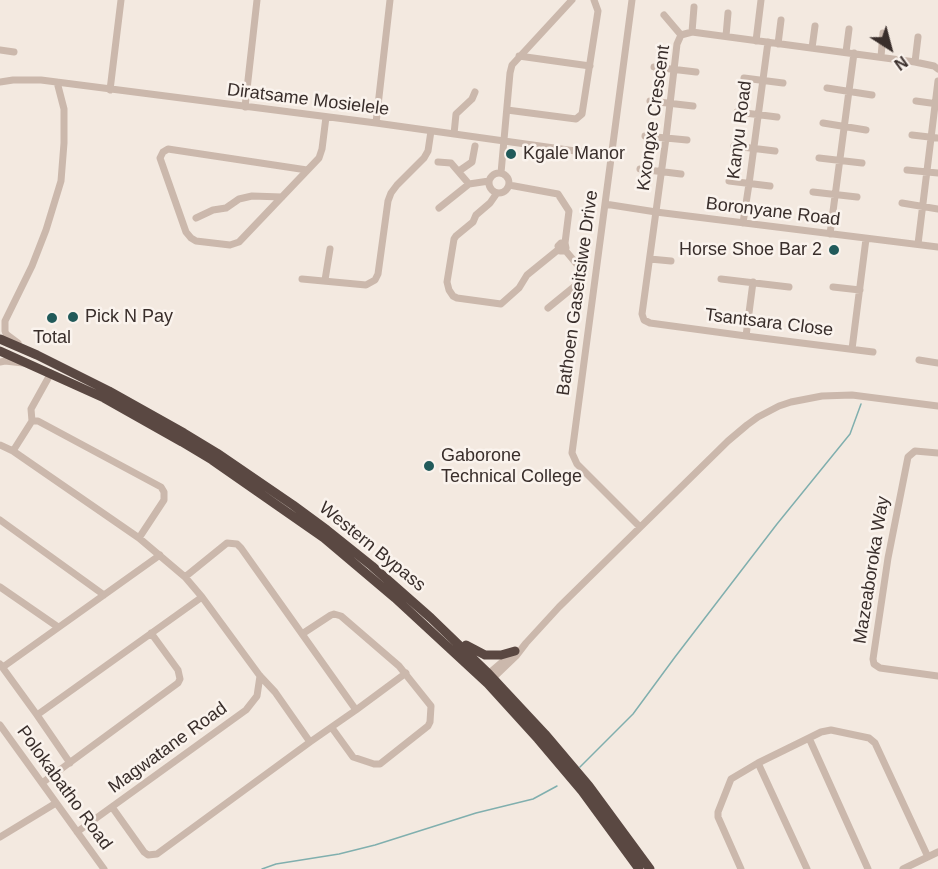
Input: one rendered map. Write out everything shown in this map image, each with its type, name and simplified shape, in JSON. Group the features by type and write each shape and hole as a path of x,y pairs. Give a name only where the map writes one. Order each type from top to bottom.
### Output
{"highway":[{"name":"Western Bypass","path":"0,339 109,391 217,453 327,530 372,566 431,618 545,734 589,786 650,869"},
{"name":"Western Bypass","path":"0,351 104,398 192,448 324,538 489,679 582,791 639,869"},
{"path":"431,618 477,652 492,656 514,651"}],"street":[{"path":"110,90 121,0"},
{"path":"245,107 257,0"},
{"path":"376,123 390,0"},
{"path":"501,173 512,65 572,0"},
{"path":"507,110 576,119 580,117 598,11 594,0"},
{"name":"Bathoen Gaseitsiwe Drive","path":"632,0 572,453 577,464 640,527"},
{"path":"756,41 761,0"},
{"path":"692,32 694,7"},
{"path":"726,36 728,13"},
{"path":"664,15 681,35"},
{"path":"778,44 781,20"},
{"path":"812,48 815,26"},
{"path":"846,52 849,29"},
{"name":"Kxongxe Crescent","path":"644,320 642,314 681,35 692,32 726,36 915,62 938,69"},
{"path":"881,57 883,33"},
{"path":"915,62 918,38"},
{"name":"Kanyu Road","path":"743,223 768,42"},
{"path":"0,50 14,52"},
{"path":"830,234 854,53"},
{"path":"519,57 590,66"},
{"path":"654,67 696,72"},
{"path":"744,78 783,83"},
{"name":"Diratsame Mosielele","path":"0,82 32,80 57,82 611,156"},
{"path":"918,244 927,171 934,138 938,81"},
{"path":"37,355 6,334 3,323 32,266 61,181 64,109 57,82"},
{"path":"827,88 872,95"},
{"path":"454,134 456,114 472,99 475,92"},
{"path":"650,101 693,106"},
{"path":"916,101 936,104"},
{"path":"737,112 777,117"},
{"path":"307,170 168,149 160,158 186,232 196,241 230,245 239,242 319,158 326,117"},
{"path":"823,123 866,130"},
{"path":"302,279 366,285 375,280 378,274 391,193 428,152 431,131"},
{"path":"912,135 934,138"},
{"path":"645,136 687,140"},
{"path":"459,171 472,162 475,146"},
{"path":"734,146 775,151"},
{"path":"819,158 862,163"},
{"path":"438,162 451,163 470,184"},
{"path":"640,169 681,174"},
{"path":"907,170 938,173"},
{"path":"501,173 508,177 509,185 505,192 497,193 490,189 489,182 493,175 501,173"},
{"path":"729,181 770,186"},
{"path":"439,208 470,184 489,182"},
{"path":"497,193 490,203 476,215 473,222 454,239 447,282 449,290 457,298 501,304 519,288 527,275 563,248 569,211 558,194 509,185"},
{"path":"813,192 857,197"},
{"path":"196,218 213,210 226,208 239,199 252,196 282,197"},
{"path":"902,203 938,209"},
{"name":"Boronyane Road","path":"605,204 938,247"},
{"name":"Tsantsara Close","path":"644,320 852,349 866,239"},
{"path":"548,308 578,281 580,268 563,248"},
{"path":"325,280 330,249"},
{"path":"650,259 671,261"},
{"path":"721,279 789,287"},
{"path":"747,336 753,282"},
{"path":"833,287 860,290"},
{"path":"852,349 873,352"},
{"path":"919,360 938,363"},
{"path":"0,362 31,364"},
{"path":"14,452 32,421 31,409 51,373"},
{"path":"489,679 516,656 559,607 640,527 737,433 758,417 779,406 812,397 852,395 938,406"},
{"path":"32,421 38,421 161,487 164,500 139,538"},
{"path":"0,445 14,452 139,538 184,577 202,597 260,676 275,692 310,742"},
{"name":"Mazeaboroka Way","path":"938,453 915,451 911,453 906,463 888,558 873,659 876,666 880,668 938,676"},
{"path":"0,520 104,595"},
{"path":"184,577 227,543 237,544 356,710"},
{"path":"70,763 2,666 160,555"},
{"path":"0,587 58,627"},
{"path":"38,715 202,597"},
{"path":"302,634 331,615 338,614 378,646 406,673 431,706 428,726 380,764 352,757 332,728"},
{"path":"42,783 178,683 180,679 178,670 151,633"},
{"path":"489,679 514,651 526,643"},
{"path":"111,807 144,852 154,855 406,673"},
{"name":"Magwatane Road","path":"77,832 246,710 257,696 260,676"},
{"name":"Polokabatho Road","path":"0,725 104,869"},
{"path":"741,869 719,821 718,812 731,779 808,738 831,730 872,740 928,856"},
{"path":"808,738 868,869"},
{"path":"758,763 807,869"},
{"path":"0,837 56,803"},
{"path":"903,869 938,852"}],"waterway":[{"path":"580,767 633,714 777,524 850,434 861,404"},
{"path":"262,869 276,864 339,854 375,845 476,813 533,799 557,786"}],"place":[{"name":"Kgale Manor","path":"511,154"},
{"name":"Horse Shoe Bar 2","path":"834,250"},
{"name":"Pick N Pay","path":"73,317"},
{"name":"Total","path":"52,318"},
{"name":"Gaborone Technical College","path":"429,466"}]}
